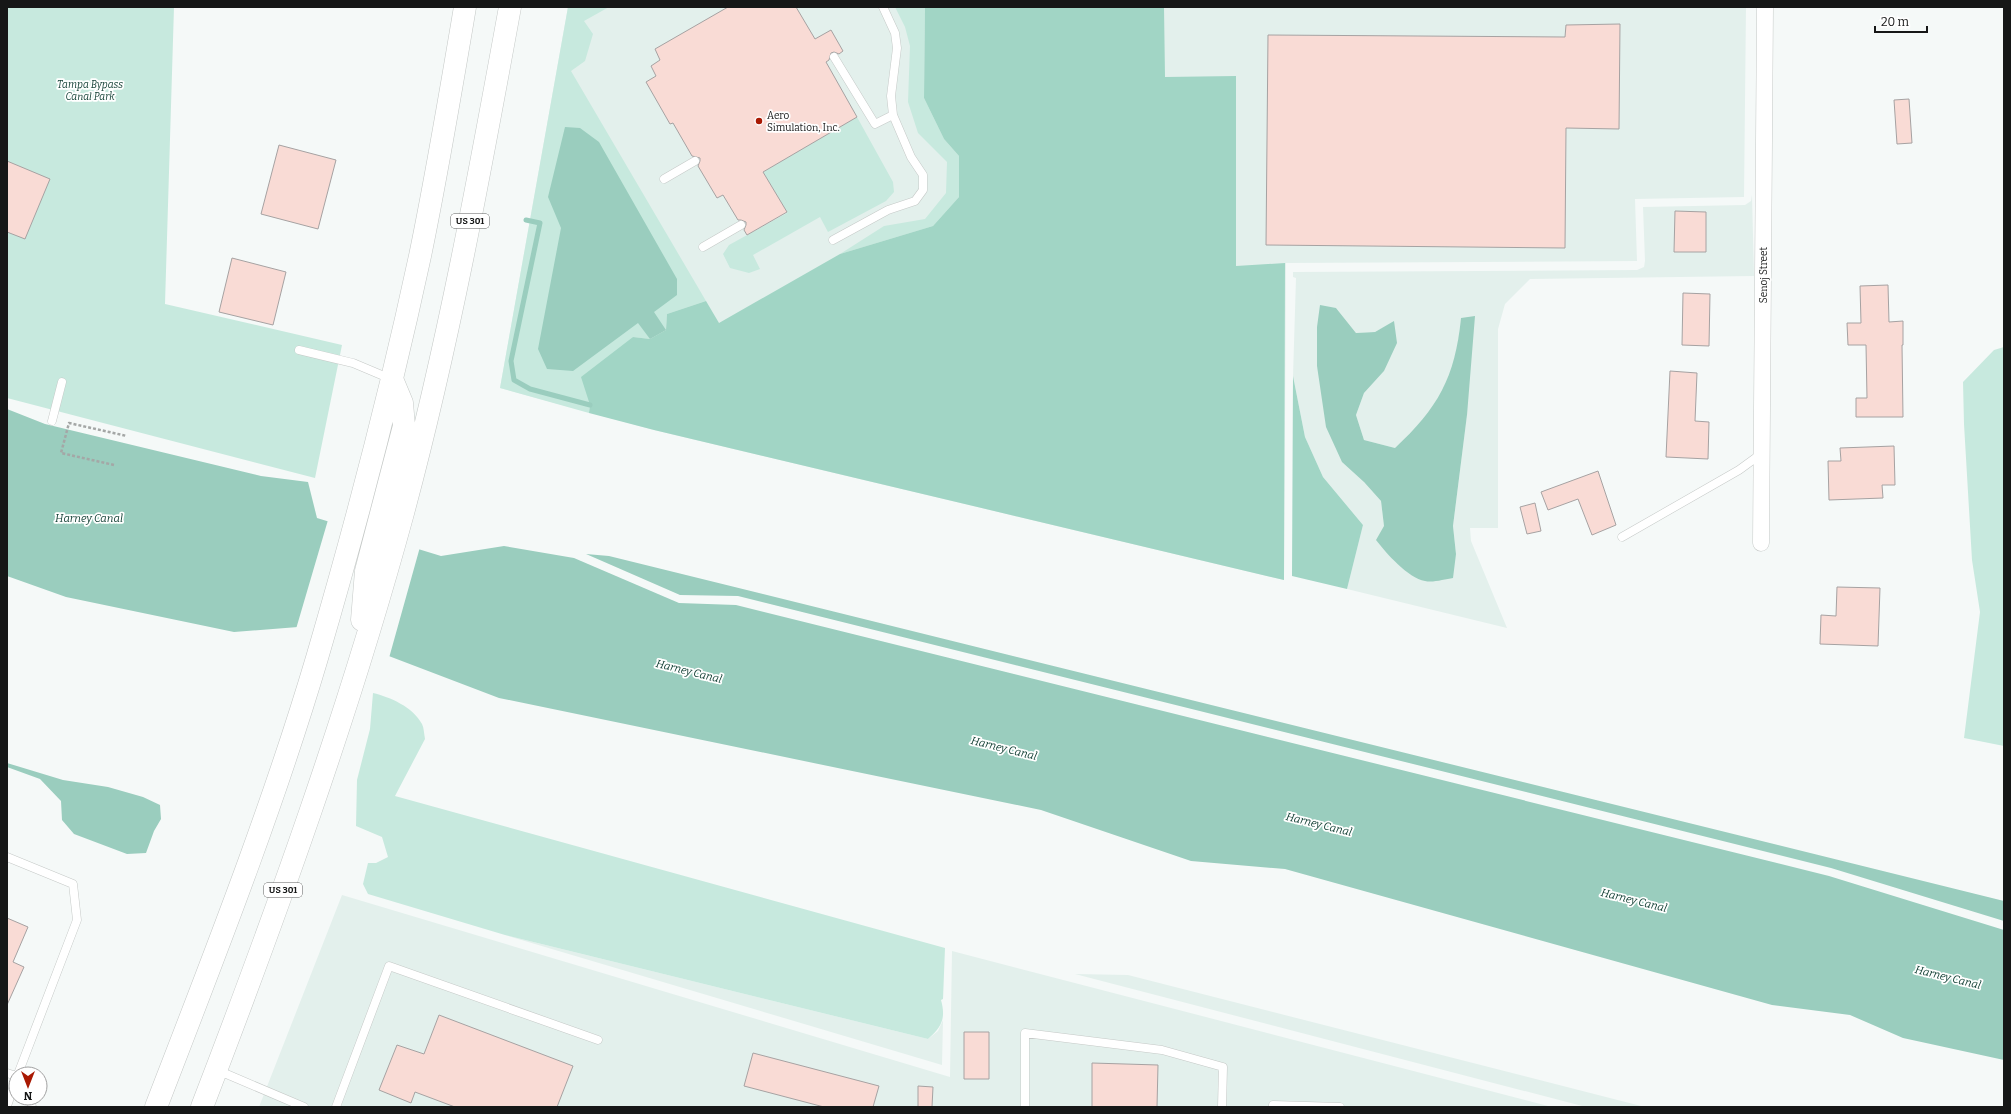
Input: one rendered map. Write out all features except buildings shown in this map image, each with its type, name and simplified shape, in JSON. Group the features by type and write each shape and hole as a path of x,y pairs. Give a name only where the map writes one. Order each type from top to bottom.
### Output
{"main road":[{"path":"156,1107 269,808 317,659 361,500 392,379 420,254 465,7"},
{"name":"US 301","path":"202,1107 268,935 358,671 393,510 440,363 463,259 510,7"},
{"path":"392,379 402,403 404,426 393,510"}],"street":[{"name":"Senoj Street","path":"1761,543 1765,7"}],"lane":[{"path":"833,240 888,210 915,201 923,190 923,175 911,157 893,115 891,96 897,48 895,33 882,7"},
{"path":"834,57 875,124 893,115"},
{"path":"664,180 695,161"},
{"path":"703,247 741,225"},
{"path":"299,350 352,363 392,379"},
{"path":"52,421 62,382"},
{"path":"1622,537 1740,470 1761,454"},
{"path":"7,857 73,884 77,920 21,1066"},
{"path":"336,1107 389,966 598,1040"},
{"path":"1025,1107 1025,1033 1162,1050 1222,1067 1222,1107"},
{"path":"216,1070 304,1107"},
{"path":"1273,1107 1273,1105 1340,1107"}],"path":[{"path":"114,465 61,453 69,423 127,436"}],"shaded area":[{"path":"568,7 1746,7 1744,197 1635,199 1637,261 1286,263 1284,580 654,430 500,388"},
{"path":"925,7 1164,7 1165,77 1236,76 1236,266 1285,263 1284,580 654,430 589,413 590,405 581,377 633,337 650,339 666,330 667,314 706,301 719,323 840,254 933,226 959,197 959,156 944,139 924,98"},
{"path":"1752,195 1754,276 1530,279 1505,304 1498,329 1498,528 1470,528 1471,541 1507,628 1347,589 1363,525 1323,477 1305,437 1293,376 1296,278 1293,277 1293,272 1637,270 1644,267 1645,261 1643,207 1745,205 1751,201","holes":["1336,308 1356,333 1375,332 1394,322 1384,371 1364,393 1356,415 1364,440 1395,448 1420,424 1439,399 1452,368 1458,346 1461,319 1467,415 1453,526 1456,554 1384,526 1381,501 1364,482 1317,366 1317,327"]},
{"path":"1293,376 1305,437 1323,477 1363,525 1347,589 1292,576"},
{"path":"342,895 950,1077 952,951 1552,1107 259,1107"},
{"path":"505,935 928,1039 938,1031 943,1020 942,1065"},
{"path":"1075,974 1128,975 1645,1107 1586,1107"}],"green space":[{"name":"Tampa Bypass Canal Park","path":"7,7 174,7 165,304 342,345 315,478 7,398"},
{"path":"568,7 609,7 584,21 593,34 585,61 571,71 706,301 667,314 666,330 650,339 633,337 590,405 589,413 500,388"},
{"path":"895,7 925,7 924,98 944,139 959,156 959,197 933,226 840,254 884,226 925,219 946,193 947,162 918,133 908,102 910,46 905,27"},
{"path":"857,117 893,182 894,192 886,201 828,232 820,217 753,255 760,269 749,273 730,268 723,254 729,245 787,213 763,172"},
{"path":"2004,347 2004,746 1964,738 1980,612 1972,560 1963,382 1994,350"},
{"path":"373,693 394,700 407,708 418,718 423,727 425,739 395,796 945,948 943,999 941,1000 943,1017 940,1026 928,1039 505,935 368,894 363,884 368,863 376,863 388,857 382,837 356,826 357,780 370,729"}],"water":[{"path":"565,127 580,128 599,142 677,279 677,295 654,312 666,330 650,339 638,323 573,371 547,369 538,349 561,228 548,197"},
{"path":"1320,305 1336,308 1356,333 1375,332 1394,321 1397,343 1384,371 1364,393 1356,415 1364,440 1395,448 1423,419 1442,390 1449,375 1454,358 1461,318 1475,316 1467,415 1453,526 1456,554 1453,578 1432,582 1418,579 1398,564 1376,540 1384,526 1381,501 1364,482 1342,462 1326,427 1317,366 1317,327"},
{"name":"Harney Canal","path":"7,409 45,424 261,476 308,482 317,518 441,556 504,546 574,558 679,603 736,605 1829,876 2004,930 2004,1060 1903,1038 1850,1015 1772,1005 1285,869 1191,861 1041,810 499,698 352,642 298,627 234,632 66,597 7,576"},
{"path":"586,554 609,556 2004,901 2004,921 1831,868 738,596 680,595"},
{"path":"7,763 63,780 108,787 143,797 160,805 161,819 154,831 146,853 127,854 74,834 62,820 61,801 40,779 7,767"}],"pier":[{"path":"328,520 420,547 389,658 352,644 322,657 299,646 296,629"}],"waterway":[{"path":"526,220 540,223 511,361 514,380 530,389 590,405"}],"place":[{"name":"Aero Simulation, Inc.","path":"759,121"}]}
